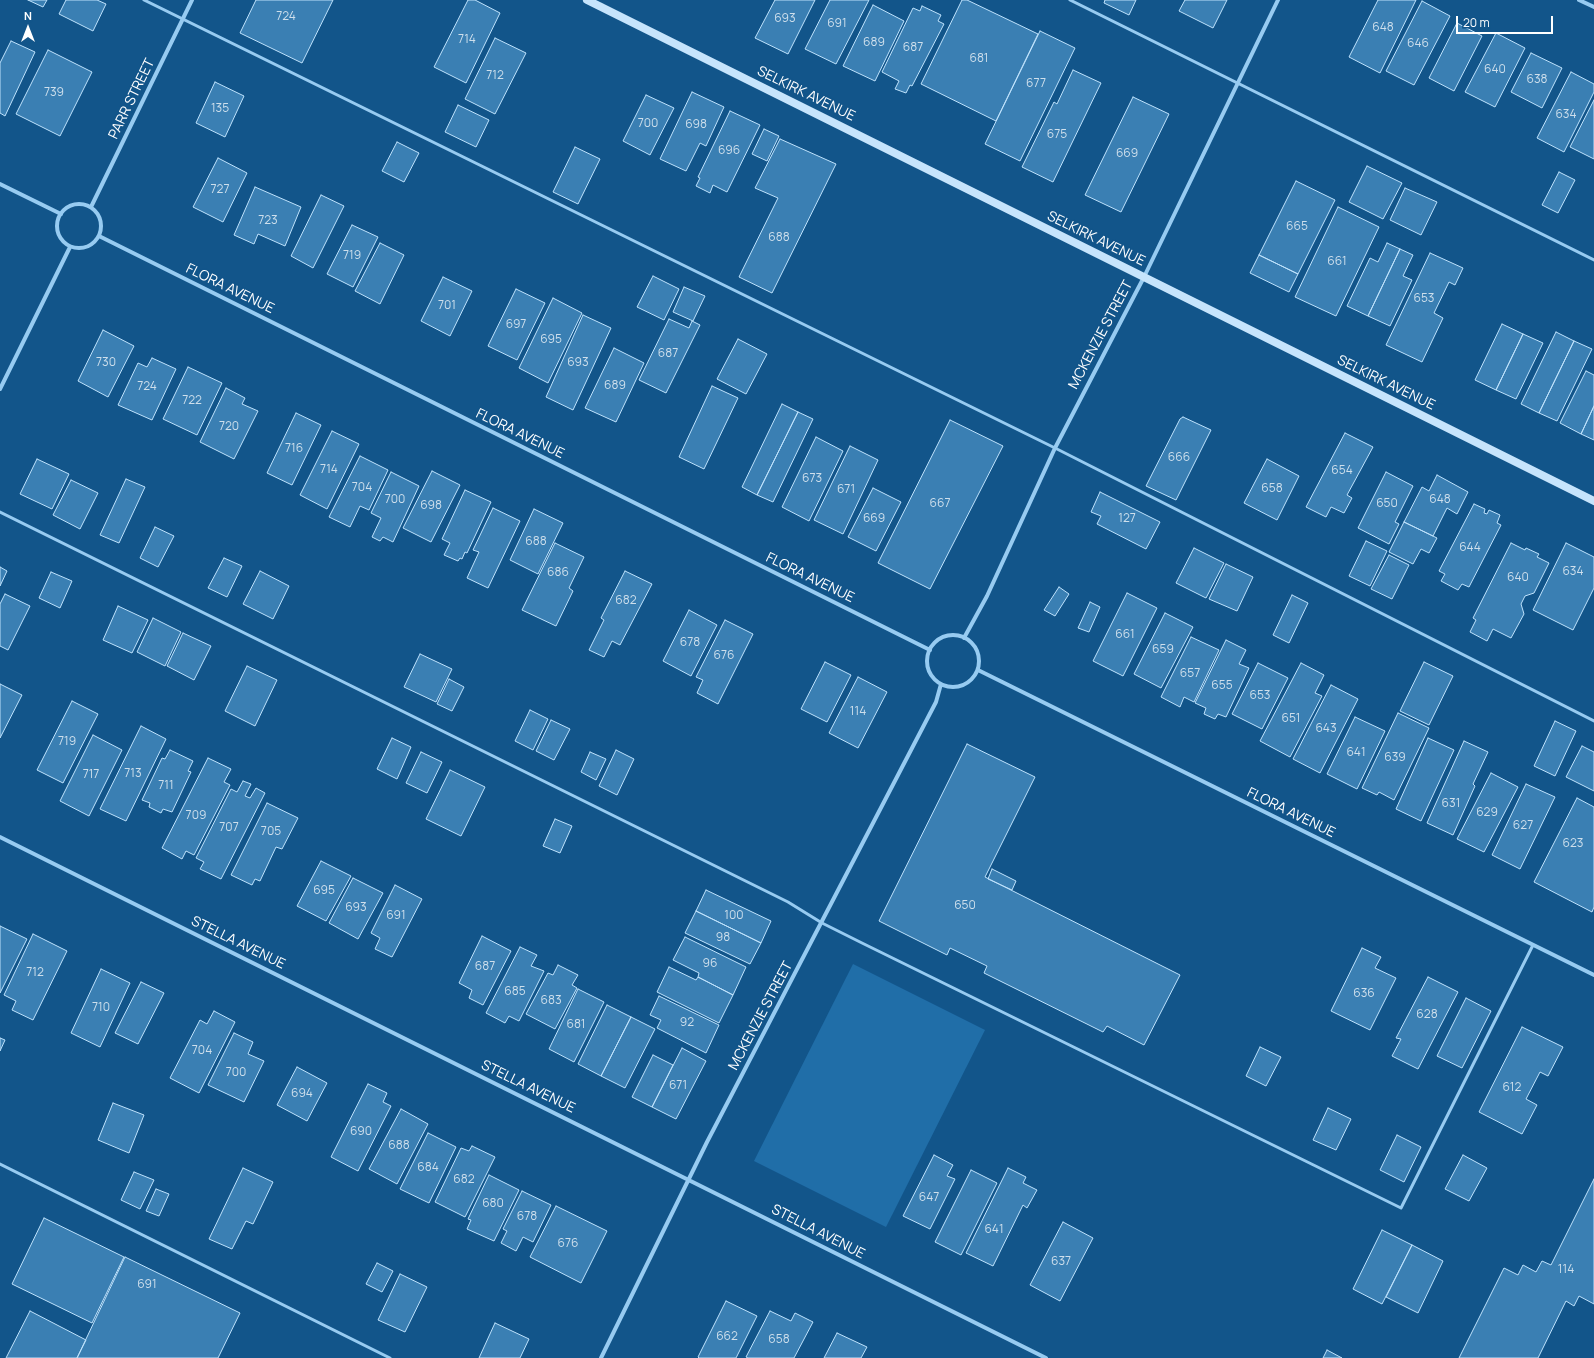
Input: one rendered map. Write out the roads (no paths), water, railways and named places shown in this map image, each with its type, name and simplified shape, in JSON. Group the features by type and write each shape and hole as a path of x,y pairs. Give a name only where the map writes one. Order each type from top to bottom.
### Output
{"main road":[{"name":"SELKIRK AVENUE","path":"587,0 1594,501"}],"street":[{"name":"PARR STREET","path":"91,207 192,0"},
{"name":"MCKENZIE STREET","path":"964,638 987,596 1055,448 1144,277 1278,0"},
{"path":"1579,0 1594,8"},
{"path":"0,184 61,214"},
{"path":"84,204 91,207 97,212 101,219 102,229 99,236 89,247 78,249 70,247 63,242 58,233 58,219 63,211 72,205 84,204"},
{"name":"FLORA AVENUE","path":"99,236 930,650"},
{"path":"0,389 70,247"},
{"path":"953,636 964,638 971,643 976,650 979,661 978,670 972,679 965,684 956,687 941,684 934,679 929,671 928,664 930,650 944,637 953,636"},
{"name":"FLORA AVENUE","path":"978,670 1594,975"},
{"name":"MCKENZIE STREET","path":"601,1358 689,1179 936,702 941,684"},
{"name":"STELLA AVENUE","path":"0,837 1046,1358"}],"lane":[{"path":"144,0 1055,448 1594,721"},
{"path":"1070,0 1594,260"},
{"path":"0,512 788,902 822,923 1401,1208 1533,945"},
{"path":"0,1164 390,1358"}]}
